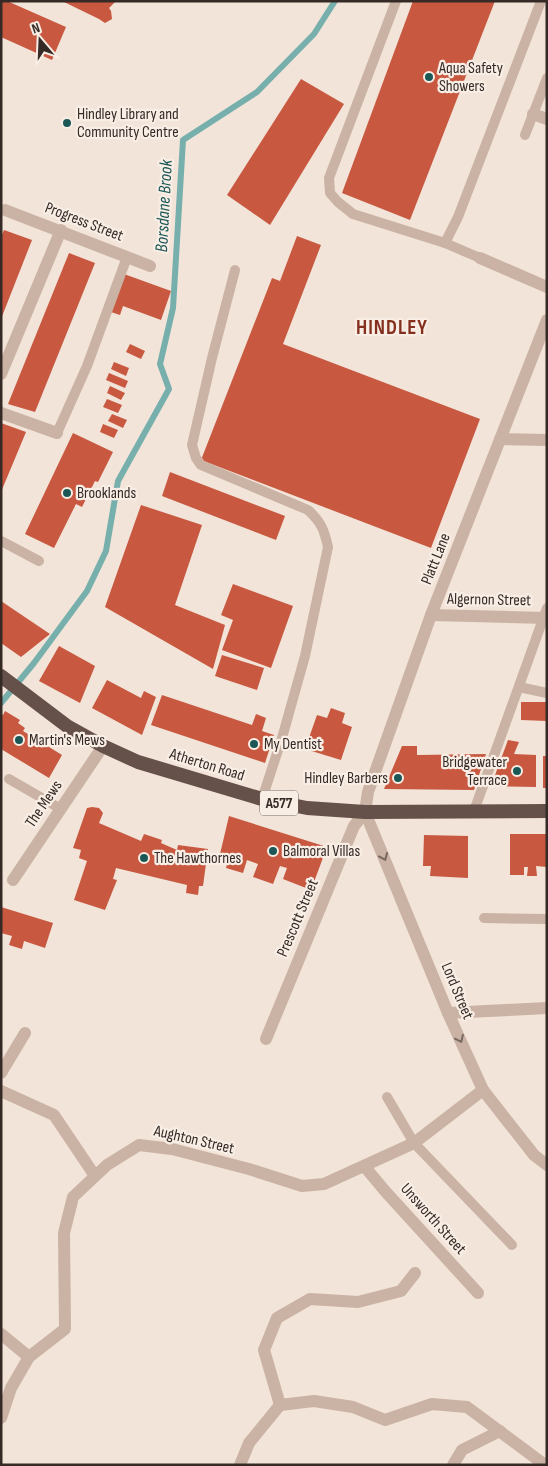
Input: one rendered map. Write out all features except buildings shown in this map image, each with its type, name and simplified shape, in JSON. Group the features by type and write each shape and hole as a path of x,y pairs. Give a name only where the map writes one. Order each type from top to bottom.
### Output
{"highway":[{"name":"Atherton Road","path":"1,676 67,726 102,746 138,762 262,799 307,808 365,812 547,811"}],"street":[{"path":"533,114 547,119"},
{"name":"Progress Street","path":"5,210 61,230 150,266"},
{"path":"1,374 61,230"},
{"path":"480,258 547,287"},
{"name":"Platt Lane","path":"365,812 368,792 431,615 547,320"},
{"path":"1,413 57,434"},
{"path":"500,439 547,440"},
{"name":"Algernon Street","path":"431,615 546,615"},
{"name":"The Mews","path":"13,880 102,746"},
{"name":"Lord Street","path":"365,812 448,1013 483,1090 534,1155 547,1165"},
{"name":"Prescott Street","path":"266,1039 354,826 365,812"},
{"path":"448,1013 547,1008"},
{"path":"1,1073 25,1034"},
{"name":"Aughton Street","path":"1,1418 11,1388 30,1357 65,1329 64,1233 73,1197 107,1165 139,1145 172,1149 249,1169 302,1186 324,1184 366,1167 414,1143 483,1090"},
{"path":"1,1091 54,1115 95,1176"},
{"name":"Unsworth Street","path":"366,1167 385,1191 478,1293"},
{"path":"280,1406 264,1350 277,1318 310,1299 358,1302 401,1291 414,1273"},
{"path":"1,1334 30,1357"},
{"path":"240,1465 249,1443 280,1406 314,1401 353,1408 385,1420 432,1404 467,1407 545,1465"},
{"path":"453,1465 462,1450 500,1431"}],"lane":[{"path":"396,1 329,178 330,192 338,202 353,214 446,243 480,258"},
{"path":"446,243 458,217 541,1"},
{"path":"526,135 547,78"},
{"path":"57,434 87,366 127,257"},
{"path":"235,270 192,445 196,458 201,465 308,510 320,520 328,548 302,665 282,738 262,799"},
{"path":"1,541 39,561"},
{"path":"474,811 546,615"},
{"path":"519,687 547,693"},
{"path":"9,779 61,809"},
{"path":"484,918 547,919"},
{"path":"387,1097 414,1143 512,1245"}],"waterway":[{"name":"Borsdane Brook","path":"1,703 34,663 87,591 106,551 118,481 169,389 160,364 173,308 183,140 257,92 314,34 335,1"}],"place":[{"name":"Aqua Safety Showers","path":"429,77"},
{"name":"Hindley Library and Community Centre","path":"67,123"},
{"name":"Brooklands","path":"67,493"},
{"name":"Martin's Mews","path":"19,740"},
{"name":"My Dentist","path":"254,744"},
{"name":"Bridgewater Terrace","path":"517,771"},
{"name":"Hindley Barbers","path":"398,778"},
{"name":"Balmoral Villas","path":"273,851"},
{"name":"The Hawthornes","path":"144,858"}],"district":[{"name":"HINDLEY","path":"392,327"}]}
